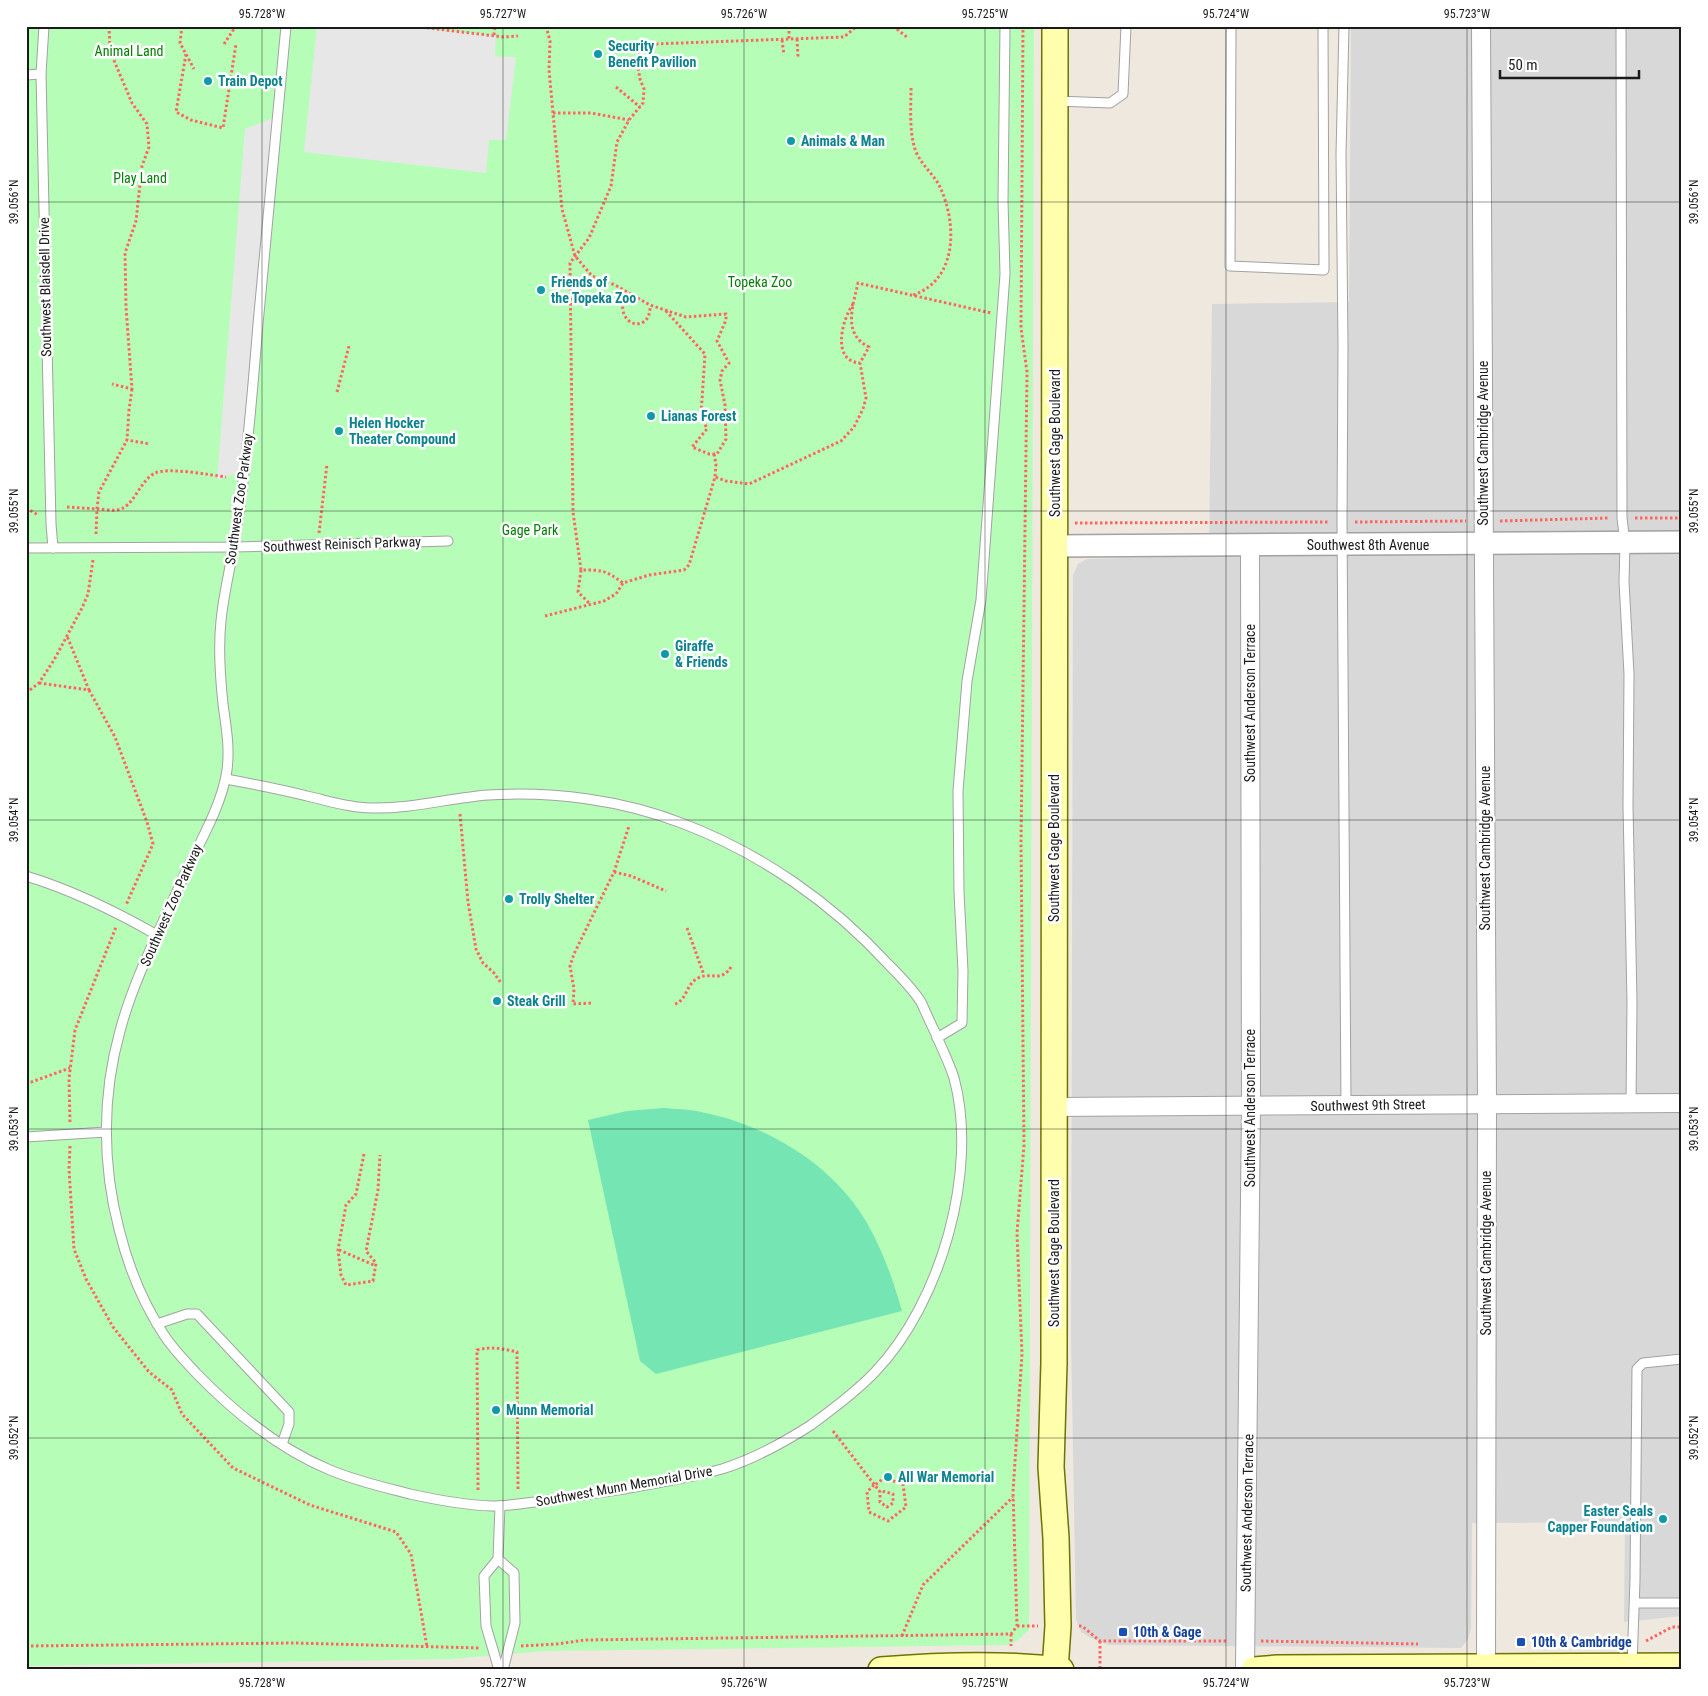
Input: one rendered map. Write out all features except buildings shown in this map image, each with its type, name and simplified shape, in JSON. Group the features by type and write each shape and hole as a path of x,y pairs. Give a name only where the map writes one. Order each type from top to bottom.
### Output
{"main road":[{"name":"Southwest Gage Boulevard","path":"1055,26 1054,1363 1051,1467 1056,1538 1058,1616 1055,1669"},
{"path":"881,1670 913,1667 1011,1665 1061,1670"},
{"path":"1254,1670 1278,1668 1682,1666"}],"street":[{"name":"Southwest Cambridge Avenue","path":"1482,26 1487,1103 1486,1668"},
{"name":"Southwest 8th Avenue","path":"1054,546 1682,542"},
{"name":"Southwest Anderson Terrace","path":"1245,1670 1251,1106 1250,546"},
{"name":"Southwest 9th Street","path":"1054,1107 1682,1103"}],"lane":[{"name":"Southwest Blaisdell Drive","path":"44,26 41,74 53,548"},
{"name":"Southwest Zoo Parkway","path":"286,26 245,470 223,606 219,644 220,673 229,741 226,779 213,814 133,990 119,1034 109,1082 106,1132 110,1186 122,1240 140,1291 166,1339 181,1358 215,1393 234,1409 282,1444 337,1473 383,1488 431,1498 500,1506"},
{"path":"937,1038 962,1023 963,971 959,892 958,791 967,681 981,600 1005,274 1003,201 1005,26"},
{"path":"1055,101 1110,104 1123,94 1126,26"},
{"path":"1231,26 1230,266 1324,270 1323,26"},
{"path":"1344,26 1341,154 1344,345 1342,545 1346,1106"},
{"path":"1621,26 1622,518 1629,674 1628,806 1632,1002 1631,1104"},
{"path":"26,75 41,74"},
{"name":"Southwest Reinisch Parkway","path":"26,548 234,547 448,541"},
{"name":"Southwest Munn Memorial Drive","path":"226,779 301,794 335,804 372,808 433,803 480,796 519,794 561,796 628,807 684,824 721,840 768,866 806,890 838,916 882,957 922,1003 952,1070 962,1127 960,1168 954,1208 945,1246 922,1307 902,1338 878,1369 810,1425 768,1451 724,1468 611,1491 500,1506"},
{"path":"26,876 86,898 157,935"},
{"path":"26,1138 106,1132"},
{"path":"158,1324 187,1314 198,1314 289,1412 289,1424 282,1444"},
{"path":"1632,1666 1635,1603 1637,1368 1643,1363 1682,1359"},
{"path":"500,1506 498,1559 484,1576 486,1626 501,1670"},
{"path":"498,1559 514,1573 515,1623 501,1670"},
{"path":"1635,1603 1682,1603"}],"path":[{"path":"26,693 38,683 54,660 88,594 96,548 99,492 127,440 132,390 126,307 125,253 136,222 142,166 149,147 147,124 132,103 110,51 109,26"},
{"path":"182,26 180,43 194,69"},
{"path":"224,44 236,26"},
{"path":"412,26 504,37 518,36"},
{"path":"494,35 495,26"},
{"path":"546,26 550,41 549,70 562,209 575,256 592,276 615,285 650,306 686,317 726,314 726,320 717,341 729,363 722,371 720,380 725,405 726,439 717,454 692,447 707,429 701,415 705,354 666,311"},
{"path":"789,26 789,39"},
{"path":"626,45 844,37 857,26"},
{"path":"893,26 908,38"},
{"path":"508,1647 558,1644 585,1640 1011,1634 1017,1626 1013,1497 1022,1354 1017,1233 1024,1145 1021,843 1027,372 1021,328 1023,26"},
{"path":"797,39 798,56"},
{"path":"782,40 784,55"},
{"path":"186,54 176,112 191,120 223,128 236,44"},
{"path":"590,604 578,592 581,570 573,512 570,263 589,238 611,186 617,142 629,120 643,103 644,89 638,73 638,61 643,44"},
{"path":"616,87 640,107"},
{"path":"912,88 911,129 915,150 924,167 935,178 942,193 952,233 949,254 941,273 928,288 912,295"},
{"path":"553,113 591,113 629,120"},
{"path":"715,477 726,481 749,484 833,446 848,435 859,418 866,398 860,363 869,346 860,342 853,330 851,321 858,283 995,314"},
{"path":"626,292 622,300 622,309 625,318 631,323 639,324 646,320 650,312 650,306"},
{"path":"854,303 844,322 842,346 848,359 860,363"},
{"path":"337,392 349,346"},
{"path":"112,384 132,390"},
{"path":"127,440 150,444"},
{"path":"545,616 604,601 616,594 623,582 649,575 684,570 689,565 715,477 716,464 714,454"},
{"path":"318,544 328,464"},
{"path":"67,508 118,510 133,501 141,486 156,473 172,471 226,477"},
{"path":"581,570 600,570 609,573 623,582"},
{"path":"38,683 89,690 67,635"},
{"path":"460,814 468,902 476,950 483,963 501,983"},
{"path":"591,1003 573,1004 574,989 570,966 614,872 630,826"},
{"path":"614,872 631,876 666,891"},
{"path":"687,928 704,975"},
{"path":"675,1004 683,999 693,981 704,975 720,976 728,971 732,965"},
{"path":"26,1084 70,1068"},
{"path":"364,1154 356,1194 346,1204 338,1250 341,1275 346,1284 372,1281 376,1266 376,1263 366,1251 378,1190 380,1155"},
{"path":"338,1250 376,1266"},
{"path":"478,1490 477,1350 502,1348 517,1352 518,1490"},
{"path":"834,1431 880,1492 880,1502 887,1507 893,1503 893,1494 882,1491"},
{"path":"884,1478 903,1484 906,1507 888,1521 869,1512 867,1492 874,1485 884,1478"},
{"path":"902,1636 923,1585 1013,1497"},
{"path":"1082,1626 1100,1641 1427,1644"},
{"path":"1534,1643 1648,1641 1672,1627 1682,1627"},
{"path":"1100,1641 1100,1670"},
{"path":"26,1646 294,1642 493,1649"}],"shaded area":[{"path":"317,26 393,26 496,36 495,56 516,57 506,140 489,140 486,173 304,152"},
{"path":"1351,26 1682,26 1682,1616 1624,1622 1625,1522 1472,1523 1471,1629 1468,1639 1461,1648 1109,1645 1081,1632 1076,1619 1071,1338 1073,575 1078,564 1087,559 1209,556 1212,304 1349,302"},
{"path":"278,116 245,470 217,480 245,129"}],"green space":[{"name":"Gage Park","path":"26,26 1034,26 1029,1630 1017,1641 1007,1645 545,1651 452,1659 26,1666"},
{"path":"663,1108 696,1111 726,1118 774,1137 817,1165 853,1202 867,1223 887,1266 902,1311 656,1374 640,1361 588,1120 627,1111"}],"place":[{"name":"Security Benefit Pavilion","path":"598,54"},
{"name":"Train Depot","path":"208,81"},
{"name":"Animals & Man","path":"791,141"},
{"name":"Friends of the Topeka Zoo","path":"541,290"},
{"name":"Lianas Forest","path":"651,416"},
{"name":"Helen Hocker Theater Compound","path":"339,431"},
{"name":"Giraffe & Friends","path":"665,654"},
{"name":"Trolly Shelter","path":"509,899"},
{"name":"Steak Grill","path":"497,1001"},
{"name":"Munn Memorial","path":"496,1410"},
{"name":"All War Memorial","path":"888,1477"},
{"name":"Easter Seals Capper Foundation","path":"1663,1519"},
{"name":"10th & Gage","path":"1123,1632"},
{"name":"10th & Cambridge","path":"1521,1642"}],"park label":[{"name":"Animal Land","path":"129,51"},
{"name":"Play Land","path":"140,178"},
{"name":"Topeka Zoo","path":"760,282"}]}
